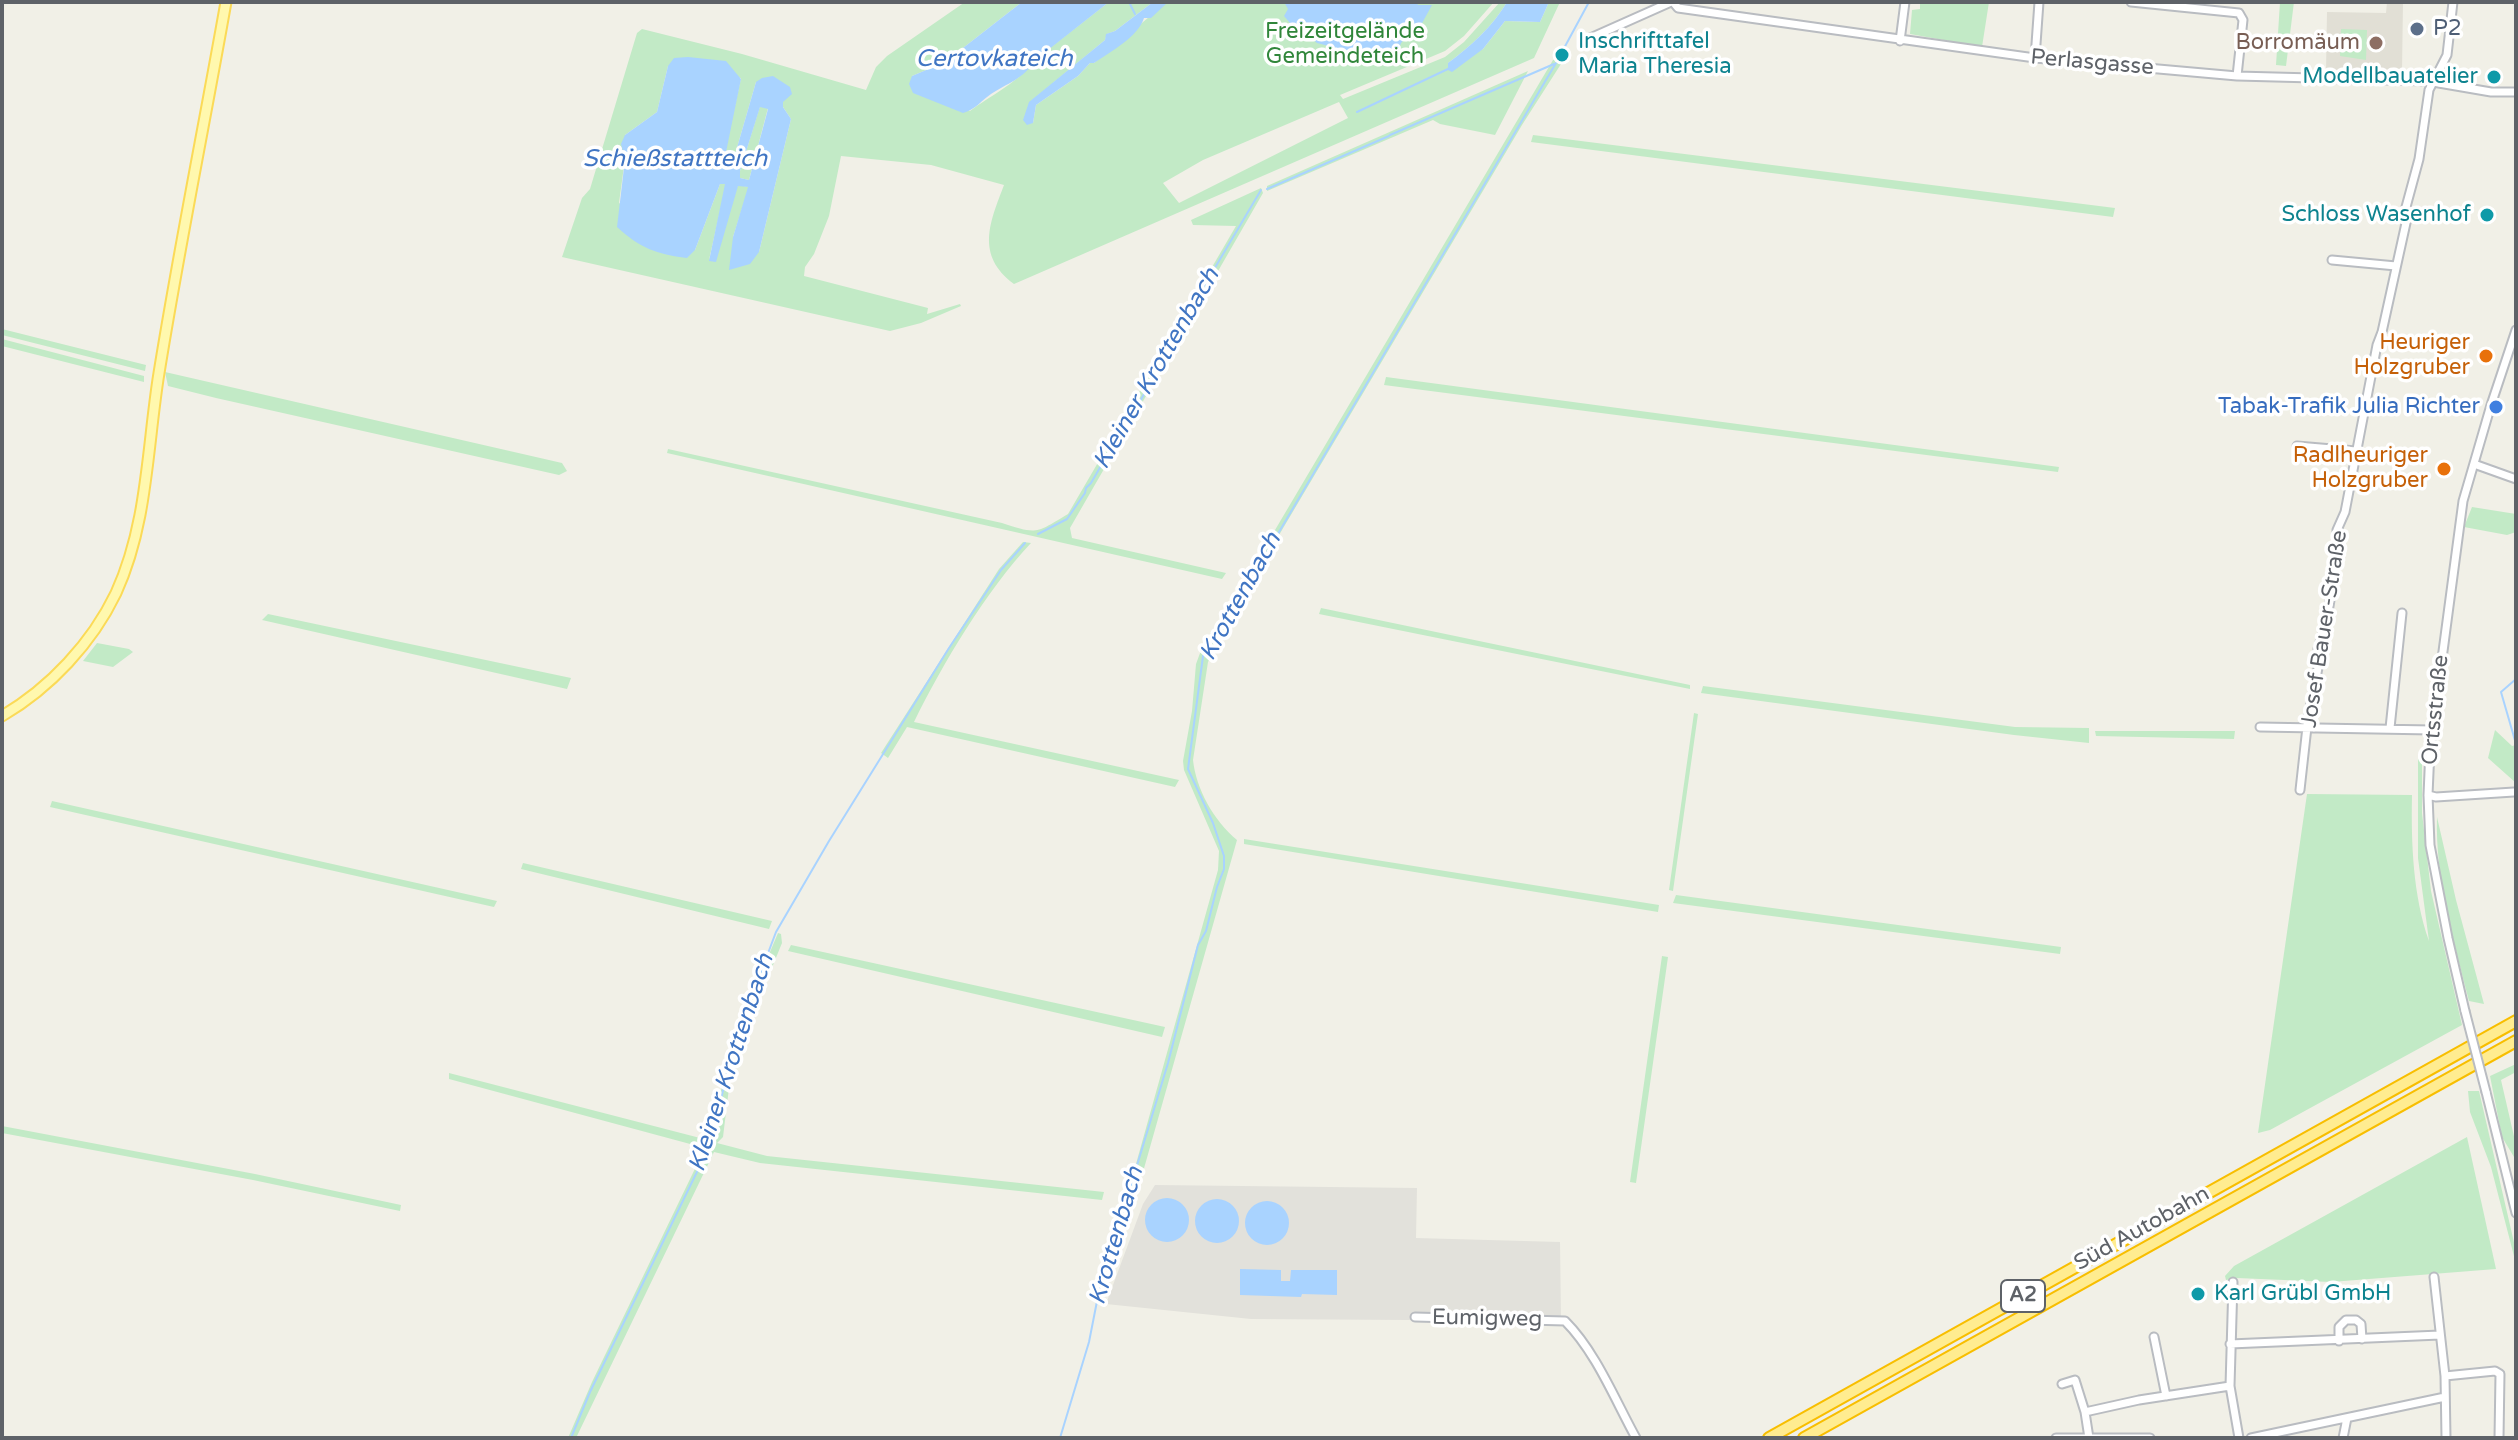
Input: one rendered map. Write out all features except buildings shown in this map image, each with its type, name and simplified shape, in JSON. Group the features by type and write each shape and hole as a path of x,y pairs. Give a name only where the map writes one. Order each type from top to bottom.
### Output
{"highway":[{"name":"Süd Autobahn","path":"1769,1438 2516,1021"},
{"name":"Süd Autobahn","path":"1804,1438 2516,1041"}],"main road":[{"path":"2,716 27,700 86,642 115,595 134,543 143,500 159,375 226,2"}],"street":[{"path":"1588,39 1672,2"},
{"name":"Perlasgasse","path":"1672,2 1678,8 2035,58 2237,76 2432,82 2491,92 2516,92"},
{"path":"1900,41 1905,2"},
{"path":"2035,58 2039,2"},
{"path":"2131,2 2239,13 2243,20 2237,76"},
{"name":"Josef Bauer-Straße","path":"2300,790 2319,663 2318,649 2327,619 2338,550 2336,535 2345,512 2377,345 2419,159 2432,82 2447,55 2453,2"},
{"path":"2332,260 2396,266"},
{"name":"Ortsstraße","path":"2516,330 2463,501 2432,730 2428,795 2433,858 2448,938 2516,1213"},
{"path":"2297,446 2356,451"},
{"path":"2474,464 2516,479"},
{"path":"2390,728 2402,613"},
{"path":"2260,727 2432,730"},
{"path":"2428,795 2514,792"},
{"path":"2434,1277 2445,1376 2446,1438"},
{"path":"2233,1282 2230,1386 2239,1438"},
{"name":"Eumigweg","path":"1415,1317 1565,1321 1603,1377 1636,1438"},
{"path":"2339,1341 2339,1327 2346,1320 2356,1320 2361,1324 2362,1339"},
{"path":"2230,1344 2440,1335"},
{"path":"2153,1337 2166,1396"},
{"path":"2445,1376 2495,1371 2500,1374 2499,1438"},
{"path":"2062,1384 2075,1380 2089,1437"},
{"path":"2085,1412 2230,1386"},
{"path":"2251,1438 2445,1397"},
{"path":"2343,1438 2347,1418"},
{"path":"2056,1438 2150,1438"}],"shaded area":[{"path":"2387,2 2403,2 2402,71 2390,71 2390,77 2373,76 2373,73 2326,72 2327,12 2386,13"},
{"path":"1155,1185 1417,1188 1416,1238 1560,1242 1561,1321 1251,1319 1106,1304 1143,1204"}],"green space":[{"name":"Freizeitgelände Gemeindeteich","path":"965,2 1022,2 945,62 912,76 970,111 1014,81 1033,61 1109,2 1153,2 1107,34 1105,40 1030,102 1033,123 1036,105 1078,76 1167,2 1494,2 1464,36 1445,51 1340,95 1343,99 1445,57 1464,42 1500,2 1507,2 1488,28 1448,63 1483,49 1505,21 1540,22 1549,2 1560,2 1534,58 1014,284 994,262 990,250 991,225 1004,185 931,165 841,156 829,216 814,254 805,267 804,276 928,308 927,314 961,306 921,323 890,331 562,257 582,198 590,189 637,33 642,29 866,90 876,67","holes":["668,66 741,78 724,156 734,158 756,82 783,102 791,119 759,252 733,237 749,187 738,185 709,260 726,184 720,184 695,250 619,203 625,135 657,112","1339,102 1348,118 1179,203 1163,183 1203,160"]},
{"path":"1920,2 1989,2 1982,47 1910,34 1912,10 1920,9"},
{"path":"2280,2 2294,2 2286,66 2276,65"},
{"path":"2341,29 2367,30 2366,60 2340,56"},
{"path":"1568,53 1522,125 1250,584 1246,579 1553,60"},
{"path":"1528,71 1495,135 1433,120 1267,191 1267,186"},
{"path":"760,106 768,108 749,180 740,178 740,171"},
{"path":"1533,135 2115,208 2113,217 1531,142"},
{"path":"1261,188 1263,193 1070,528 1072,538 1226,573 1222,579 667,453 668,449 1023,529 1043,528 1068,514 1236,226 1193,225 1191,220"},
{"path":"2,329 146,365 145,371 2,335"},
{"path":"2,339 144,376 144,382 2,346"},
{"path":"165,372 562,463 567,471 559,475 216,398 168,386"},
{"path":"1386,377 2059,467 2058,472 1384,385"},
{"path":"2472,507 2516,514 2516,532 2507,535 2464,527"},
{"path":"1023,542 1031,543 966,628 914,722 1179,780 1175,787 907,727 888,758 881,753 999,569"},
{"path":"1238,592 1247,594 1208,662 1193,760 1208,804 1221,824 1237,840 1139,1186 1129,1189 1218,870 1219,851 1184,770 1183,761 1196,664 1203,645"},
{"path":"1321,608 1690,685 1690,689 1319,614"},
{"path":"268,614 571,678 567,689 262,620"},
{"path":"97,643 133,652 113,667 83,661"},
{"path":"1703,686 2015,727 2089,728 2089,743 1701,693"},
{"path":"1694,713 1698,714 1673,891 1669,890"},
{"path":"2495,730 2512,746 2516,745 2516,783 2488,758"},
{"path":"2095,731 2235,731 2234,739 2096,736"},
{"path":"2418,759 2422,760 2422,813 2431,891 2462,1025 2270,1130 2258,1133 2307,794 2412,795 2414,869 2419,906 2429,941 2418,858"},
{"path":"52,801 497,901 494,907 50,807"},
{"path":"2437,817 2484,1004 2469,1001 2457,956 2442,887"},
{"path":"1244,839 1659,905 1658,912 1244,844"},
{"path":"523,863 772,921 769,929 521,869"},
{"path":"1676,895 2061,947 2060,954 1673,903"},
{"path":"778,933 781,934 782,943 751,1019 732,1079 725,1077 738,1028"},
{"path":"791,945 1165,1027 1162,1037 788,951"},
{"path":"1662,956 1668,957 1636,1183 1630,1182"},
{"path":"2516,1064 2516,1072 2501,1080 2516,1145 2514,1157 2502,1137 2490,1076"},
{"path":"449,1073 704,1139 711,1135 722,1086 729,1088 723,1137 717,1143 767,1156 1104,1192 1102,1200 760,1163 714,1152 576,1438 568,1438 705,1148 449,1079"},
{"path":"2468,1091 2479,1091 2516,1251 2516,1264 2491,1167 2470,1112"},
{"path":"2,1126 401,1205 400,1211 2,1133"},
{"path":"2467,1137 2496,1269 2331,1282 2226,1280 2225,1276 2234,1266"}],"water":[{"name":"Certovkateich","path":"1022,2 1109,2 1034,61 1020,76 967,112 913,93 909,84 912,76 945,62"},
{"path":"1153,2 1167,3 1151,18 1144,18 1136,32 1123,44 1090,63 1078,76 1036,105 1033,123 1027,125 1023,120 1029,102 1105,40 1106,34 1115,31"},
{"path":"1284,2 1416,2 1418,5 1432,5 1415,36 1409,34 1397,54 1387,61 1317,43 1284,16 1288,9"},
{"path":"1507,2 1549,2 1540,22 1505,21 1483,49 1452,72 1448,70 1448,63 1480,36"},
{"name":"Schießstattteich","path":"674,58 726,61 741,79 725,157 734,158 756,82 773,76 790,87 792,94 783,102 783,107 791,119 759,252 750,264 729,270 733,237 748,187 738,186 716,262 709,261 725,184 720,184 695,250 687,258 649,249 617,227 625,159 621,144 625,135 657,112 668,66","holes":["760,107 768,109 749,180 740,178"]},
{"path":"1167,1198 1183,1204 1189,1220 1183,1236 1167,1242 1151,1236 1145,1220 1151,1204"},
{"path":"1217,1199 1233,1205 1239,1221 1233,1237 1217,1243 1201,1237 1195,1221 1201,1205"},
{"path":"1267,1201 1283,1207 1289,1223 1283,1239 1267,1245 1251,1239 1245,1223 1251,1207"},
{"path":"1240,1269 1281,1270 1281,1281 1290,1281 1291,1270 1337,1270 1337,1295 1240,1295"}],"waterway":[{"path":"1129,2 1135,14"},
{"name":"Krottenbach","path":"1060,1438 1089,1342 1099,1291 1168,1063 1198,945 1206,931 1224,869 1224,856 1213,823 1188,769 1203,656 1556,63 1589,2"},
{"name":"Kleiner Krottenbach","path":"1390,135 1554,64"},
{"path":"1357,112 1450,68"},
{"name":"Kleiner Krottenbach","path":"1267,189 1389,136"},
{"name":"Kleiner Krottenbach","path":"1038,534 1067,519 1085,493 1261,190"},
{"name":"Kleiner Krottenbach","path":"571,1438 590,1392 711,1143 744,1017 776,932 949,648 1001,570 1025,543"},
{"path":"2516,679 2501,692 2516,744"}],"place":[{"name":"P2","path":"2417,29"},
{"name":"Borromäum","path":"2376,43"},
{"name":"Inschrifttafel Maria Theresia","path":"1562,55"},
{"name":"Modellbauatelier","path":"2494,77"},
{"name":"Schloss Wasenhof","path":"2487,215"},
{"name":"Heuriger Holzgruber","path":"2486,356"},
{"name":"Tabak-Trafik Julia Richter","path":"2496,407"},
{"name":"Radlheuriger Holzgruber","path":"2444,469"},
{"name":"Karl Grübl GmbH","path":"2198,1294"}]}
